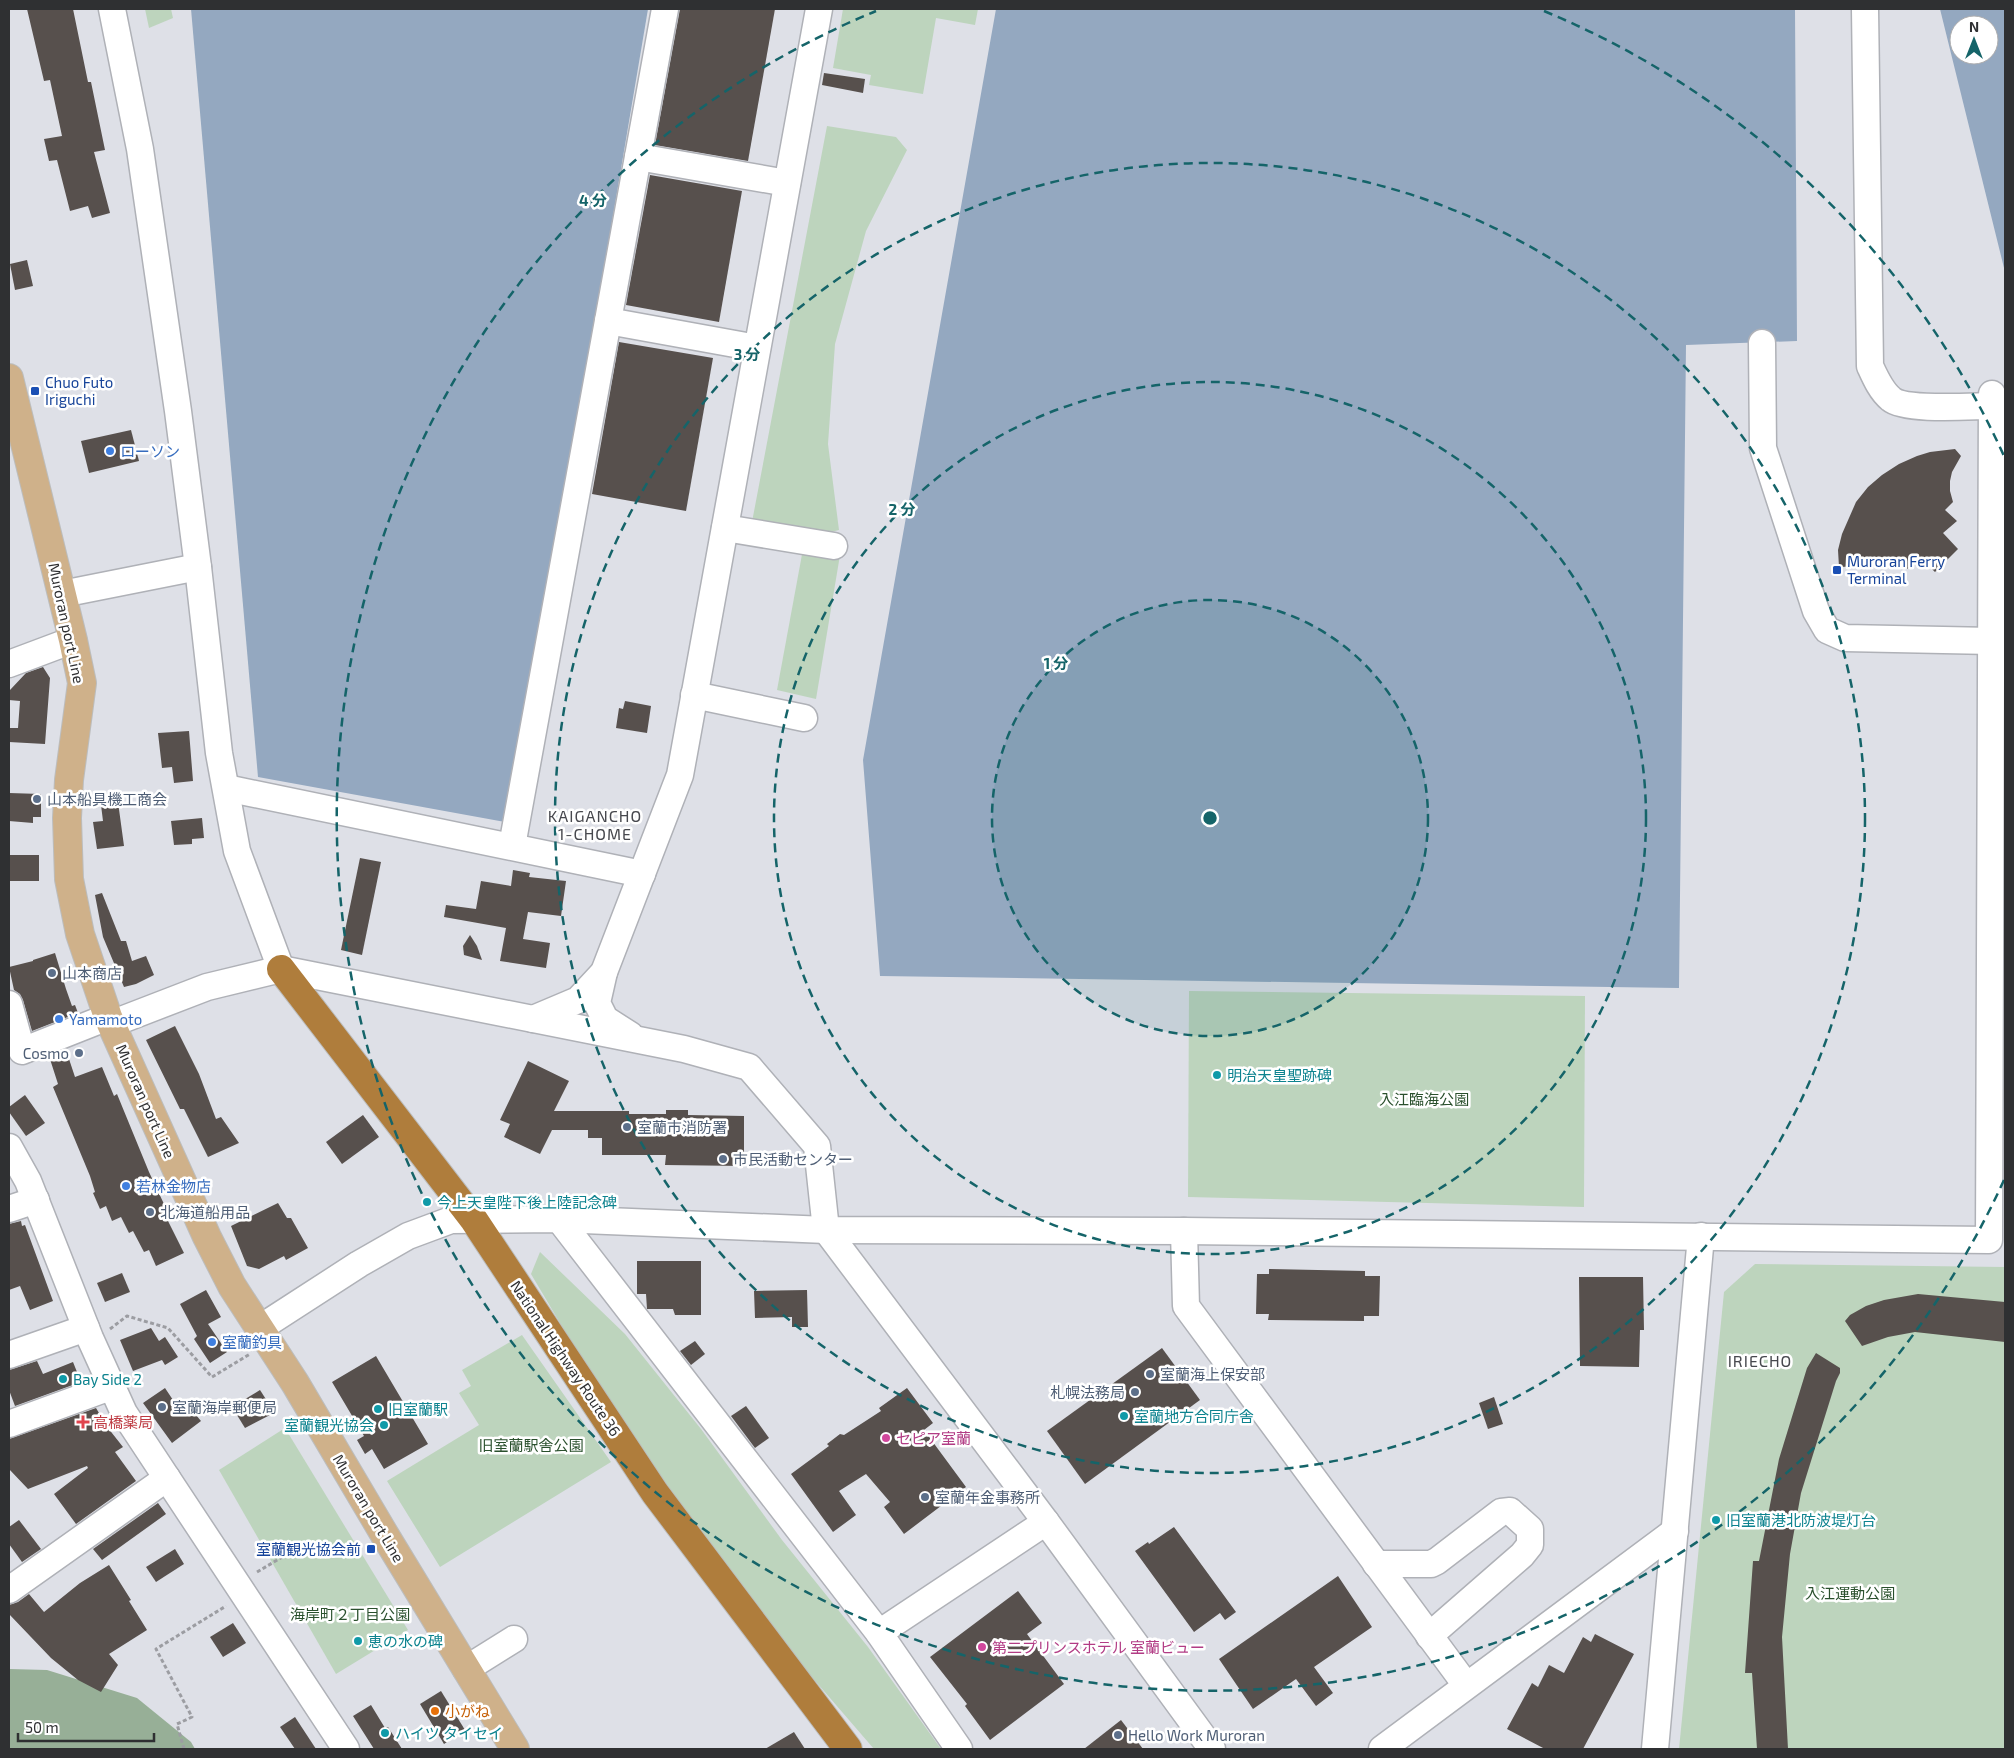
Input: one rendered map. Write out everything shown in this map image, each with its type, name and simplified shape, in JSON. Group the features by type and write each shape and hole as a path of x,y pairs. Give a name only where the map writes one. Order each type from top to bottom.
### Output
{"highway":[{"name":"National Highway Route 36","path":"281,969 474,1220 655,1493 848,1749"}],"main road":[{"name":"Muroran port Line","path":"9,378 82,683 69,780 67,818 69,879 82,943 110,1021 207,1238 232,1286 265,1335 516,1749"}],"street":[{"path":"112,9 140,149 178,412 219,753 237,851 281,969"},
{"path":"512,846 665,9"},
{"path":"637,1039 605,1019 597,1003 604,972 680,775 819,9"},
{"path":"265,1335 358,1264 408,1236 451,1220 559,1219 826,1230 1184,1231 1997,1240 1992,400 1913,406 1892,400 1878,382 1870,366 1865,9"},
{"path":"638,157 787,183"},
{"path":"608,320 757,348"},
{"path":"1762,343 1763,448 1816,611 1827,630 1845,638 1992,640"},
{"path":"725,528 834,546"},
{"path":"62,594 198,567"},
{"path":"9,664 73,640"},
{"path":"9,684 40,653"},
{"path":"694,695 804,718"},
{"path":"226,788 642,874"},
{"path":"9,1004 22,1051 207,988 281,969 637,1039 684,1049 749,1067 817,1146 826,1230 1046,1522 1212,1749"},
{"path":"533,1019 578,1000 604,972"},
{"path":"9,1147 17,1159 36,1200 88,1333 131,1426 346,1749"},
{"path":"9,1209 36,1200"},
{"path":"559,1219 879,1633 959,1749"},
{"path":"1184,1231 1186,1306 1466,1685"},
{"path":"1655,1749 1701,1236"},
{"path":"9,1355 88,1333"},
{"path":"9,1424 113,1386"},
{"path":"9,1590 167,1478"},
{"path":"1376,1564 1431,1564 1501,1512 1510,1511 1530,1529 1530,1545 1522,1555 1429,1636"},
{"path":"879,1633 1046,1522"},
{"path":"1382,1749 1675,1531"},
{"path":"466,1669 514,1639"}],"path":[{"path":"88,1333 108,1331 127,1316 168,1328 212,1377 265,1335"},
{"path":"257,1572 301,1546"},
{"path":"184,1749 177,1724 192,1717 156,1649 227,1605"}],"green space":[{"path":"145,9 171,9 173,18 149,28"},
{"path":"843,9 978,9 975,25 936,18 923,94 869,85 871,75 833,68"},
{"path":"827,126 896,137 907,150 866,231 835,344 828,444 839,530 823,534 752,522"},
{"path":"803,549 840,555 816,699 777,690"},
{"name":"入江臨海公園","path":"1189,991 1585,996 1584,1207 1188,1197"},
{"path":"540,1252 625,1334 701,1429 782,1540 868,1647 941,1749 874,1749 811,1676 710,1548 611,1409 531,1274"},
{"name":"入江運動公園","path":"1755,1264 2005,1267 2005,1749 1679,1749 1724,1292"},
{"name":"旧室蘭駅舎公園","path":"522,1335 611,1462 440,1567 387,1481 479,1425 459,1393 471,1386 462,1370"},
{"name":"海岸町２丁目公園","path":"285,1428 408,1630 336,1674 219,1470"},
{"path":"9,1669 47,1670 137,1698 191,1742 195,1749 9,1749"}],"water":[{"path":"191,9 648,9 600,293 505,822 258,777"},
{"path":"996,9 1795,9 1797,341 1686,345 1679,988 880,976 863,760"},
{"path":"1940,9 2005,9 2005,272 1954,65 1999,65 1999,15 1949,15 1949,45"}],"building":[{"path":"27,9 73,9 88,82 91,82 105,150 94,152 110,213 92,218 88,206 70,211 57,160 49,161 44,139 62,136 50,80 44,81"},
{"path":"680,9 775,9 748,161 655,145"},
{"path":"824,73 865,79 863,93 822,85"},
{"path":"650,175 742,191 719,322 626,305"},
{"path":"27,260 33,286 15,290 10,264"},
{"path":"619,342 713,358 686,511 592,494"},
{"name":"ローソン","path":"131,430 139,461 89,473 81,441"},
{"path":"1955,449 1961,456 1952,472 1950,481 1953,502 1945,510 1957,521 1943,533 1958,549 1935,572 1920,557 1907,569 1897,558 1890,565 1839,567 1838,550 1842,534 1856,502 1868,487 1899,464 1917,456 1930,452"},
{"path":"43,667 50,678 45,744 9,742 9,728 18,728 20,701 9,700 10,690 26,673"},
{"path":"625,701 651,706 647,733 616,728 619,708 623,709"},
{"path":"189,731 193,781 174,783 172,767 162,768 158,733"},
{"path":"9,793 41,794 41,817 33,817 33,823 9,821"},
{"path":"118,802 124,846 97,849 93,822 103,821 101,805"},
{"path":"202,818 204,838 192,839 192,844 174,845 171,821"},
{"path":"9,855 39,855 39,881 9,881"},
{"path":"360,858 381,862 362,955 341,950"},
{"path":"513,870 530,873 529,877 566,881 561,916 528,912 523,939 550,943 546,968 500,961 506,928 444,917 446,905 476,909 481,881 511,886"},
{"path":"102,893 121,941 126,941 132,961 146,956 154,975 136,984 124,987 103,937 95,895"},
{"path":"470,935 477,946 482,960 464,955 463,946"},
{"path":"55,953 72,1006 75,1005 78,1013 32,1031 23,1000 20,994 14,990 9,967"},
{"path":"175,1026 199,1074 216,1119 221,1117 239,1143 208,1157 184,1109 180,1109 146,1040"},
{"path":"66,1050 75,1077 102,1067 114,1096 117,1094 149,1172 171,1219 168,1221 184,1253 156,1266 149,1250 144,1252 133,1231 129,1233 121,1217 112,1221 106,1206 100,1209 93,1193 95,1192 90,1176 53,1087 58,1084 49,1056"},
{"path":"528,1061 569,1081 554,1111 629,1111 629,1114 666,1114 666,1110 688,1110 688,1115 744,1116 744,1166 665,1165 666,1155 602,1155 602,1138 588,1138 588,1130 552,1130 540,1154 504,1137 510,1124 500,1120"},
{"path":"25,1095 45,1123 26,1136 9,1112 9,1107"},
{"path":"363,1115 379,1137 342,1164 326,1142"},
{"path":"278,1203 287,1218 291,1218 308,1248 286,1260 284,1256 259,1269 247,1266 231,1226"},
{"path":"21,1221 22,1226 25,1225 53,1301 30,1310 20,1286 9,1290 9,1224"},
{"path":"637,1261 701,1261 701,1315 675,1315 673,1309 647,1309 646,1294 637,1294"},
{"path":"1269,1269 1365,1271 1365,1276 1380,1276 1379,1316 1364,1316 1364,1321 1268,1320 1269,1314 1256,1314 1257,1274 1269,1274"},
{"path":"122,1273 130,1292 105,1302 97,1283"},
{"path":"1579,1277 1643,1277 1644,1330 1640,1330 1639,1367 1580,1366"},
{"path":"206,1290 221,1317 208,1324 227,1352 210,1363 194,1339 197,1336 180,1304"},
{"path":"807,1290 808,1327 792,1327 792,1317 755,1318 754,1291"},
{"path":"1918,1294 2005,1302 2005,1342 1915,1332 1888,1337 1862,1346 1845,1321 1850,1315 1866,1306 1884,1300"},
{"path":"151,1328 159,1341 165,1337 178,1357 165,1365 162,1360 133,1371 120,1340"},
{"path":"695,1341 705,1354 691,1365 680,1351"},
{"name":"室蘭地方合同庁舎","path":"1162,1348 1200,1400 1085,1484 1047,1431"},
{"path":"1816,1353 1840,1368 1840,1373 1801,1493 1790,1554 1782,1637 1788,1749 1757,1749 1752,1673 1745,1673 1753,1561 1759,1561 1779,1459 1807,1368"},
{"name":"旧室蘭駅","path":"376,1356 428,1444 384,1469 372,1449 365,1454 357,1440 364,1436 332,1382"},
{"path":"37,1361 43,1374 73,1362 81,1382 15,1406 9,1390 9,1370"},
{"path":"165,1388 183,1415 191,1409 201,1421 172,1443 143,1403"},
{"path":"907,1388 933,1423 924,1430 966,1487 904,1534 884,1507 890,1502 866,1474 839,1491 856,1515 833,1532 791,1474 829,1446 827,1444 840,1434 844,1435 881,1411 879,1408"},
{"path":"260,1390 269,1404 270,1415 245,1428 232,1407"},
{"path":"1494,1397 1503,1424 1488,1429 1479,1403"},
{"path":"746,1406 769,1438 755,1448 731,1416"},
{"path":"96,1408 108,1428 123,1447 115,1452 136,1481 76,1524 54,1494 88,1468 87,1466 28,1489 9,1469 9,1439"},
{"path":"158,1503 166,1514 102,1560 93,1549"},
{"path":"19,1520 41,1549 22,1562 9,1544 9,1527"},
{"path":"1174,1527 1236,1612 1225,1620 1220,1613 1194,1632 1135,1551"},
{"path":"175,1549 184,1564 156,1582 146,1567"},
{"path":"109,1565 147,1630 109,1654 118,1665 101,1692 78,1680 51,1658 9,1614 9,1605 18,1602 29,1594 44,1612 80,1583"},
{"path":"1338,1576 1372,1627 1314,1667 1333,1693 1316,1706 1296,1679 1253,1709 1219,1659"},
{"path":"1018,1591 1042,1623 1027,1634 1064,1684 990,1740 965,1706 967,1704 930,1657"},
{"path":"233,1623 246,1643 223,1657 210,1637"},
{"path":"1595,1634 1634,1654 1583,1749 1545,1749 1507,1729 1532,1683 1538,1687 1549,1665 1564,1673 1583,1637 1591,1642"},
{"path":"441,1691 465,1730 444,1744 420,1704"},
{"path":"371,1705 385,1728 388,1727 402,1749 374,1749 353,1716"},
{"path":"295,1717 316,1749 295,1749 280,1727"},
{"name":"Hello Work Muroran","path":"1121,1720 1143,1749 1084,1749"},
{"path":"794,1732 805,1749 765,1749"}],"place":[{"name":"Chuo Futo Iriguchi","path":"35,391"},
{"name":"ローソン","path":"110,451"},
{"name":"Muroran Ferry Terminal","path":"1837,570"},
{"name":"山本船具機工商会","path":"37,799"},
{"name":"山本商店","path":"52,973"},
{"name":"Yamamoto","path":"59,1019"},
{"name":"Cosmo","path":"79,1053"},
{"name":"明治天皇聖跡碑","path":"1217,1075"},
{"name":"室蘭市消防署","path":"627,1127"},
{"name":"市民活動センター","path":"723,1159"},
{"name":"若林金物店","path":"126,1186"},
{"name":"今上天皇陛下後上陸記念碑","path":"427,1202"},
{"name":"北海道船用品","path":"150,1212"},
{"name":"室蘭釣具","path":"212,1342"},
{"name":"室蘭海上保安部","path":"1150,1374"},
{"name":"Bay Side 2","path":"63,1379"},
{"name":"札幌法務局","path":"1135,1392"},
{"name":"室蘭海岸郵便局","path":"162,1407"},
{"name":"旧室蘭駅","path":"378,1409"},
{"name":"室蘭地方合同庁舎","path":"1124,1416"},
{"name":"高橋薬局","path":"83,1422"},
{"name":"室蘭観光協会","path":"384,1425"},
{"name":"セピア室蘭","path":"886,1438"},
{"name":"室蘭年金事務所","path":"925,1497"},
{"name":"旧室蘭港北防波堤灯台","path":"1716,1520"},
{"name":"室蘭観光協会前","path":"371,1549"},
{"name":"恵の水の碑","path":"358,1641"},
{"name":"第二プリンスホテル 室蘭ビュー","path":"982,1647"},
{"name":"小がね","path":"435,1711"},
{"name":"ハイツ タイセイ","path":"385,1733"},
{"name":"Hello Work Muroran","path":"1118,1735"}],"district":[{"name":"KAIGANCHO 1-CHOME","path":"595,824"},
{"name":"IRIECHO","path":"1760,1360"}]}
